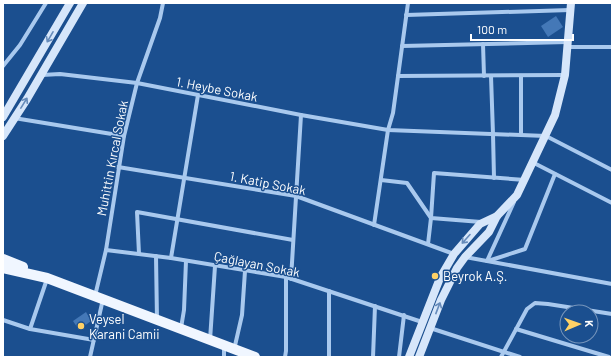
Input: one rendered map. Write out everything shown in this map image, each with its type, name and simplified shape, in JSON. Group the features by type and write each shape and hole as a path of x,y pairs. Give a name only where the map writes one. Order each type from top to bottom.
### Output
{"main road":[{"path":"3,259 47,278 255,357"},
{"path":"3,268 47,278"}],"street":[{"path":"3,66 20,44 46,3"},
{"path":"3,117 70,3"},
{"path":"3,136 83,3"},
{"name":"Muhittin Kırcal Sokak","path":"90,357 94,340 118,167 124,136 137,83 160,18 163,3"},
{"path":"374,225 388,130 393,113 408,3"},
{"path":"406,14 570,7 565,75 555,115 534,163 517,195 487,261"},
{"path":"402,46 482,44 612,47"},
{"path":"482,44 484,76"},
{"name":"1. Heybe Sokak","path":"41,75 60,74 137,83 388,130 546,136"},
{"path":"398,76 565,75"},
{"path":"491,76 494,134 494,178"},
{"path":"521,76 521,134"},
{"path":"171,258 198,95"},
{"path":"291,279 302,115"},
{"path":"14,118 124,136"},
{"path":"546,136 612,170"},
{"path":"534,163 612,203"},
{"name":"1. Katip Sokak","path":"118,167 296,196 454,254"},
{"path":"428,244 434,173 525,180"},
{"path":"487,261 525,249 555,174"},
{"path":"381,180 407,183 431,218"},
{"path":"421,356 430,328 450,282 465,257 489,232 497,216 517,195"},
{"path":"139,254 137,212 293,240"},
{"path":"409,357 440,278 454,254 480,224 497,216"},
{"path":"431,218 483,223"},
{"name":"Çağlayan Sokak","path":"106,250 171,258 286,277 422,322"},
{"path":"156,256 157,320"},
{"path":"465,257 612,284"},
{"path":"181,329 184,310 186,261"},
{"path":"210,340 215,266"},
{"path":"234,350 242,315 245,271"},
{"path":"285,357 286,277"},
{"path":"30,329 47,278"},
{"path":"329,291 329,357"},
{"path":"501,357 527,309 535,303 612,314"},
{"path":"373,357 374,306"},
{"path":"399,357 404,315"},
{"path":"3,320 30,329 94,340"},
{"path":"430,328 520,357"},
{"path":"516,329 609,357"},
{"path":"224,346 224,357"}],"building":[{"path":"556,16 563,27 548,37 541,26"},
{"name":"Veysel Karani Camii","path":"86,312 91,321 79,330 73,321"}],"place":[{"name":"Beyrok A.Ş.","path":"435,276"},
{"name":"Veysel Karani Camii","path":"81,326"}]}
